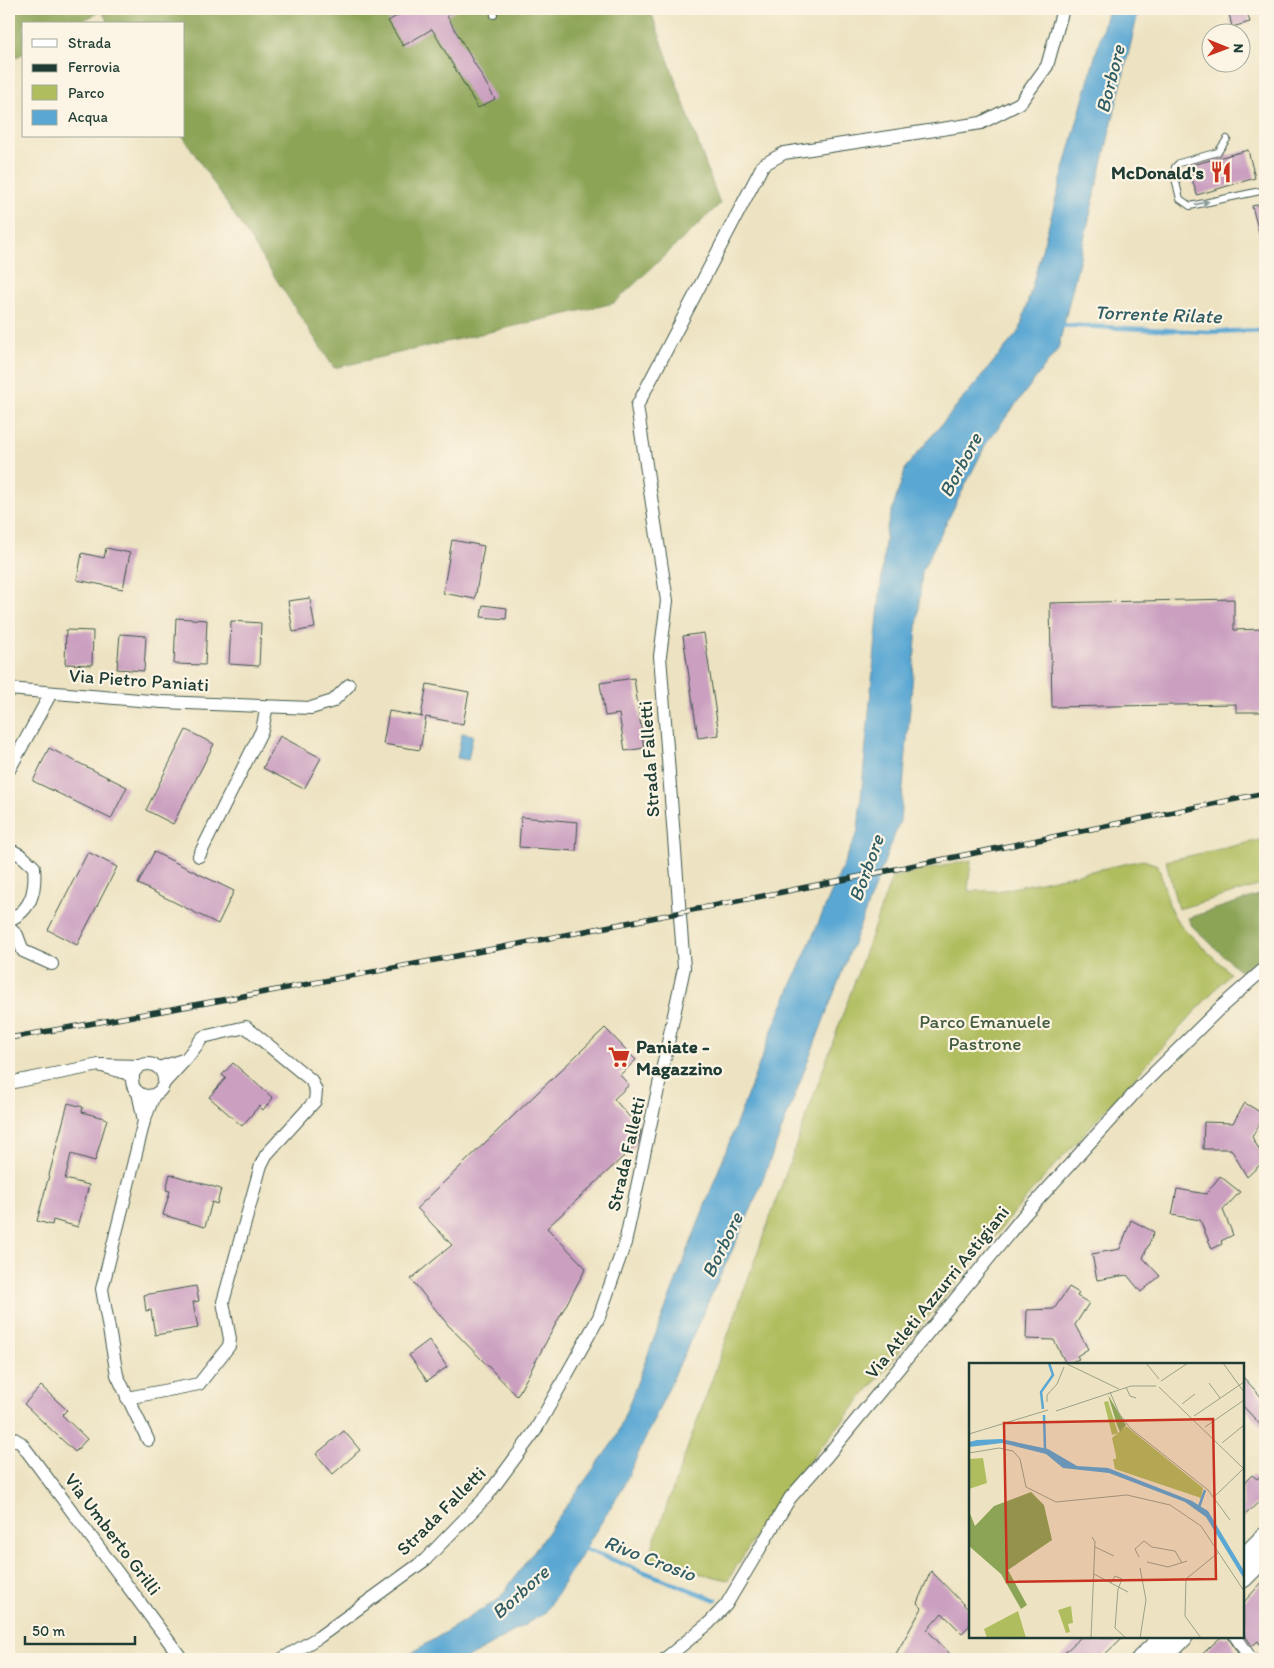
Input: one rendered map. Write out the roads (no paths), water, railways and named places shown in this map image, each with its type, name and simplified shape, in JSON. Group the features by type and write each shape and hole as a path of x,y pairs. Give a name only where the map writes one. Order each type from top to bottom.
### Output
{"main road":[{"path":"1244,1558 1265,1537"},
{"path":"1244,1577 1265,1556"},
{"path":"1141,1659 1163,1638"},
{"path":"1161,1659 1183,1638"}],"street":[{"name":"Strada Falletti","path":"282,1659 319,1637 425,1560 487,1496 535,1431 599,1317 625,1243 684,968 660,656 667,601 637,406 763,165 784,153 981,123 1020,104 1047,66 1063,9"},
{"name":"Via Pietro Paniati","path":"9,689 162,702 311,708 333,701 350,685"},
{"path":"9,770 51,693"},
{"path":"198,856 262,730 267,706"},
{"path":"9,849 22,856 34,867 35,884 30,902 17,916 9,920"},
{"path":"9,928 17,935 23,951 52,964"},
{"name":"Via Atleti Azzurri Astigiani","path":"665,1659 709,1623 726,1605 790,1498 890,1380 1025,1214 1141,1086 1221,1007 1265,968"},
{"path":"127,1398 199,1384 229,1346 230,1339 223,1302 261,1165 266,1155 315,1101 316,1091 311,1080 246,1027 203,1037 164,1083 159,1092 148,1096 138,1092"},
{"path":"159,1068 186,1059"},
{"path":"9,1083 99,1064 140,1066 150,1064 163,1072 164,1083"},
{"path":"99,1064 126,1073 132,1078 138,1092 144,1121"},
{"path":"132,1078 140,1066"},
{"path":"148,1440 117,1375 102,1289 144,1121 154,1095"},
{"name":"Via Umberto Grilli","path":"9,1436 22,1443 182,1659"},
{"path":"1237,1638 1251,1659"}],"lane":[{"path":"1227,138 1218,152 1179,163 1175,167 1174,174 1180,199 1190,206 1265,190"}],"water":[{"name":"Borbore","path":"1108,9 1139,9 1058,349 987,442 922,571 900,821 752,1207 622,1489 545,1613 466,1659 402,1659 499,1599 616,1438 773,1028 858,831 886,530 906,467 1020,330"},
{"path":"462,733 473,735 468,760 457,758"}],"waterway":[{"name":"Torrente Rilate","path":"1059,325 1207,332 1265,330"},
{"name":"Rivo Crosio","path":"580,1547 716,1600"}],"railway":[{"path":"9,1038 324,981 638,921 1265,793"}],"place":[{"name":"McDonald's","path":"1221,172"},
{"name":"Paniate - Magazzino","path":"619,1057"}],"park label":[{"name":"Parco Emanuele Pastrone","path":"985,1032"}]}
